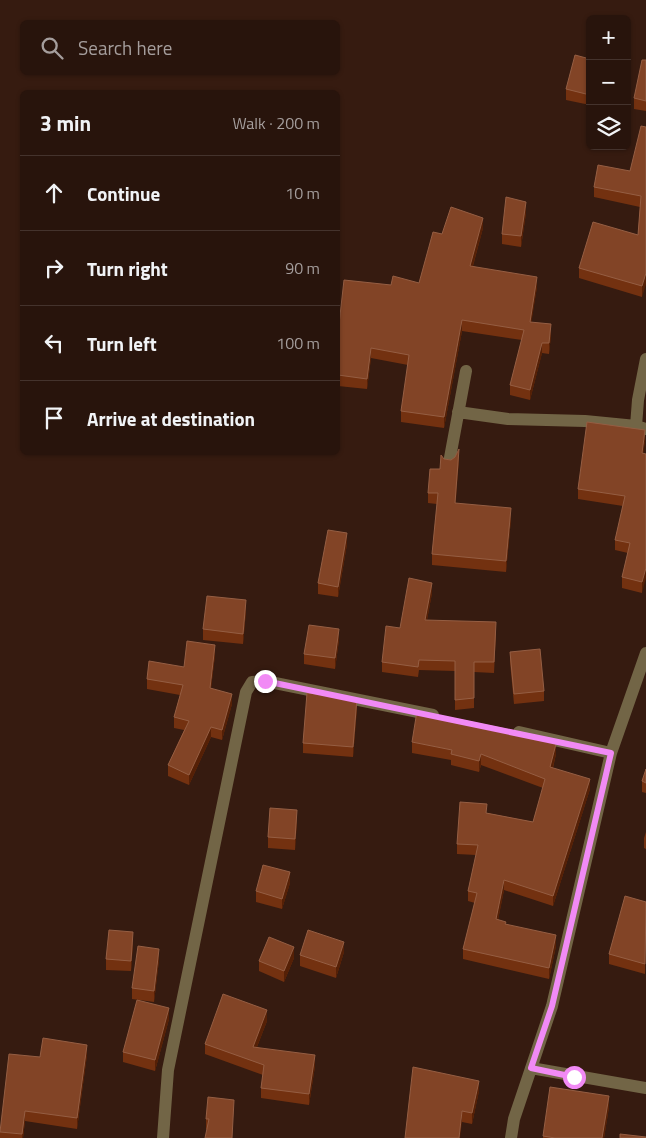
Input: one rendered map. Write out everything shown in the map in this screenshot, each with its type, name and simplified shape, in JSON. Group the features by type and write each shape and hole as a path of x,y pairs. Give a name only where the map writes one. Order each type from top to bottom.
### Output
{"street":[{"path":"458,412 508,419 585,420 641,427 638,400 646,360"},
{"path":"449,464 466,371"},
{"path":"511,1138 514,1119 552,1006 611,753 646,653"},
{"path":"163,1138 168,1070 242,708 246,692 252,682 265,681 450,718"},
{"path":"508,730 611,753"},
{"path":"531,1068 646,1088"}],"building":[{"path":"575,55 586,58 586,94 566,89"},
{"path":"642,60 646,60 646,101 634,98"},
{"path":"641,126 646,127 646,273 642,286 579,268 593,222 638,235 641,196 594,187 598,165 630,171"},
{"path":"506,197 526,202 521,236 502,234"},
{"path":"451,207 483,218 470,266 537,277 530,322 551,324 549,343 542,343 530,390 510,385 524,330 462,320 444,417 401,411 409,355 371,348 367,379 340,375 340,315 344,280 391,285 393,276 419,283 433,232 442,234"},
{"path":"587,422 645,430 642,453 646,454 646,568 642,582 622,577 630,543 615,540 625,496 578,489"},
{"path":"459,449 455,503 511,508 506,561 432,554 438,493 428,493 430,469 440,469 441,455 444,459 451,460"},
{"path":"328,530 347,533 338,587 318,583"},
{"path":"409,578 432,583 425,620 496,622 494,662 474,662 474,698 455,700 455,661 419,660 418,667 382,662 386,626 400,628"},
{"path":"207,596 246,600 243,634 203,629"},
{"path":"309,625 339,629 335,658 304,654"},
{"path":"187,641 215,645 210,688 232,694 222,730 211,727 189,775 168,765 189,721 174,717 183,685 147,679 149,661 184,667"},
{"path":"540,649 544,691 514,694 510,652"},
{"path":"307,693 357,698 353,747 303,743"},
{"path":"417,711 531,734 556,744 550,767 590,779 553,896 504,880 496,919 506,922 505,924 556,935 549,968 463,949 477,893 468,891 478,845 457,844 460,802 487,804 486,813 533,822 545,779 481,754 479,761 451,754 452,750 412,742"},
{"path":"646,769 646,783 642,781"},
{"path":"270,808 297,810 295,839 268,837"},
{"path":"263,865 290,872 282,899 256,891"},
{"path":"625,896 646,902 645,964 609,954"},
{"path":"109,930 133,932 131,961 106,959"},
{"path":"308,930 344,942 336,967 300,955"},
{"path":"269,937 294,947 284,971 259,961"},
{"path":"138,946 159,949 154,991 132,988"},
{"path":"223,994 267,1010 253,1047 315,1055 309,1094 261,1088 264,1065 205,1044"},
{"path":"137,1000 169,1008 155,1060 123,1052"},
{"path":"43,1038 87,1045 77,1118 25,1111 22,1134 0,1132 9,1054 40,1057"},
{"path":"413,1067 479,1081 472,1113 462,1111 459,1138 405,1138"},
{"path":"550,1087 609,1096 602,1138 555,1138 543,1136"},
{"path":"208,1097 234,1100 232,1138 205,1138 209,1119 206,1119"},
{"path":"620,1134 646,1137 646,1138 620,1138"}],"route":[{"path":"265,681 611,753 567,933 552,1006 531,1068 574,1077"}]}
